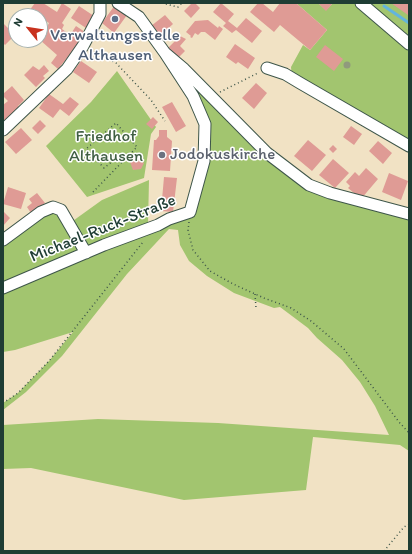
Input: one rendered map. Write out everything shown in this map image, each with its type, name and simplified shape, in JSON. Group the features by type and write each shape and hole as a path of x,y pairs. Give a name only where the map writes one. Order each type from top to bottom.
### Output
{"street":[{"path":"3,130 67,69 83,46 100,14 100,3"},
{"name":"Michael-Ruck-Straße","path":"3,288 158,225 169,218 190,212 204,161 205,124 193,96 165,53 139,17 118,3"},
{"path":"361,3 409,44"},
{"name":"Michael-Ruck-Straße","path":"165,53 212,96 268,153 309,185 330,193 409,214"},
{"path":"267,68 288,76 409,146"},
{"path":"3,240 41,212 53,207 61,210 86,253"}],"path":[{"path":"162,3 178,7 182,3"},
{"path":"83,46 116,63 152,100 165,121"},
{"path":"212,96 267,68"},
{"path":"93,192 137,147 116,124 86,149 104,168 122,154 126,158"},
{"path":"190,212 188,230 193,250 210,271 232,284 291,308 310,321 344,349 409,433"},
{"path":"3,403 18,393 49,361 144,241"},
{"path":"255,294 256,308"},
{"path":"384,551 404,527 409,524"}],"green space":[{"path":"296,3 318,3 326,10 333,3 409,3 409,146 292,78 291,67 303,45 310,50 327,30"},
{"name":"Friedhof Althausen","path":"117,71 156,127 151,134 144,178 87,197 46,146 91,102"},
{"path":"195,80 309,185 409,214 409,451 400,445 313,437 306,490 184,500 31,468 3,469 3,425 98,419 218,423 389,435 375,406 360,382 342,360 308,328 280,307 274,308 234,293 207,276 189,261 180,245 178,230 169,229 127,274 62,356 26,392 3,410 3,403 18,393 49,361 73,332 15,350 3,352 3,240 53,207 86,253 190,212 205,124 193,96"},
{"path":"149,180 148,225 87,251 70,223 102,200"}],"building":[{"path":"35,3 43,3 57,12 62,3 71,9 62,23 64,25 62,29 70,35 76,26 85,32 76,47 58,69 51,63 57,55 48,47 48,8 31,8"},
{"path":"192,3 195,3 200,8 191,18 184,11"},
{"path":"221,3 234,14 228,21 237,28 246,18 262,31 252,43 236,30 232,33 223,26 226,23 213,12"},
{"path":"258,3 262,3 273,12 280,3 296,3 327,30 310,50 280,25 274,32 250,12"},
{"path":"318,3 333,3 326,11"},
{"path":"391,3 409,3 409,14 408,15"},
{"name":"Verwaltungsstelle Althausen","path":"115,5 127,15 114,33 102,23"},
{"path":"79,6 94,16 86,28 71,18"},
{"path":"165,15 173,24 160,36 151,26"},
{"path":"208,20 218,28 219,26 223,29 215,40 205,32 201,32 198,35 195,33 192,38 186,32 195,21"},
{"path":"3,23 8,28 8,42 5,45 3,43"},
{"path":"180,36 186,39 180,46 185,51 178,58 168,48"},
{"path":"235,44 255,58 248,69 238,62 236,64 226,57"},
{"path":"325,45 343,59 334,71 316,57"},
{"path":"81,61 97,72 89,83 73,72"},
{"path":"44,65 49,71 43,76 45,78 36,87 24,75 33,66 39,70"},
{"path":"256,83 267,93 254,109 242,98"},
{"path":"12,86 24,100 18,106 20,108 4,122 3,105 8,101 3,94"},
{"path":"49,94 63,104 70,97 79,104 69,116 60,109 53,118 39,108"},
{"path":"172,102 186,126 176,132 162,107"},
{"path":"153,117 158,122 152,129 146,124"},
{"path":"40,120 46,126 38,134 32,128"},
{"path":"351,126 362,134 354,145 343,137"},
{"path":"21,128 32,140 16,154 5,142"},
{"name":"Jodokuskirche","path":"159,130 167,130 167,137 172,141 170,171 152,170 154,140 156,140 159,136"},
{"path":"308,140 326,155 312,171 294,156"},
{"path":"378,141 392,153 383,164 369,151"},
{"path":"333,145 337,149 333,153 329,149"},
{"path":"135,157 144,163 141,169 133,170 130,162"},
{"path":"333,159 349,173 335,188 319,175"},
{"path":"366,168 378,179 361,199 348,188 350,186 346,182 355,172 359,176"},
{"path":"389,173 408,181 401,200 382,192"},
{"path":"164,177 177,178 173,212 161,211"},
{"path":"8,187 26,193 21,209 3,204"},
{"path":"37,193 45,203 31,213 27,207 32,203 29,199"},
{"path":"4,212 10,218 3,226 3,213"}],"waterway":[{"path":"384,6 409,23"}],"place":[{"name":"Verwaltungsstelle Althausen","path":"115,19"},
{"name":"Jodokuskirche","path":"162,155"}]}
